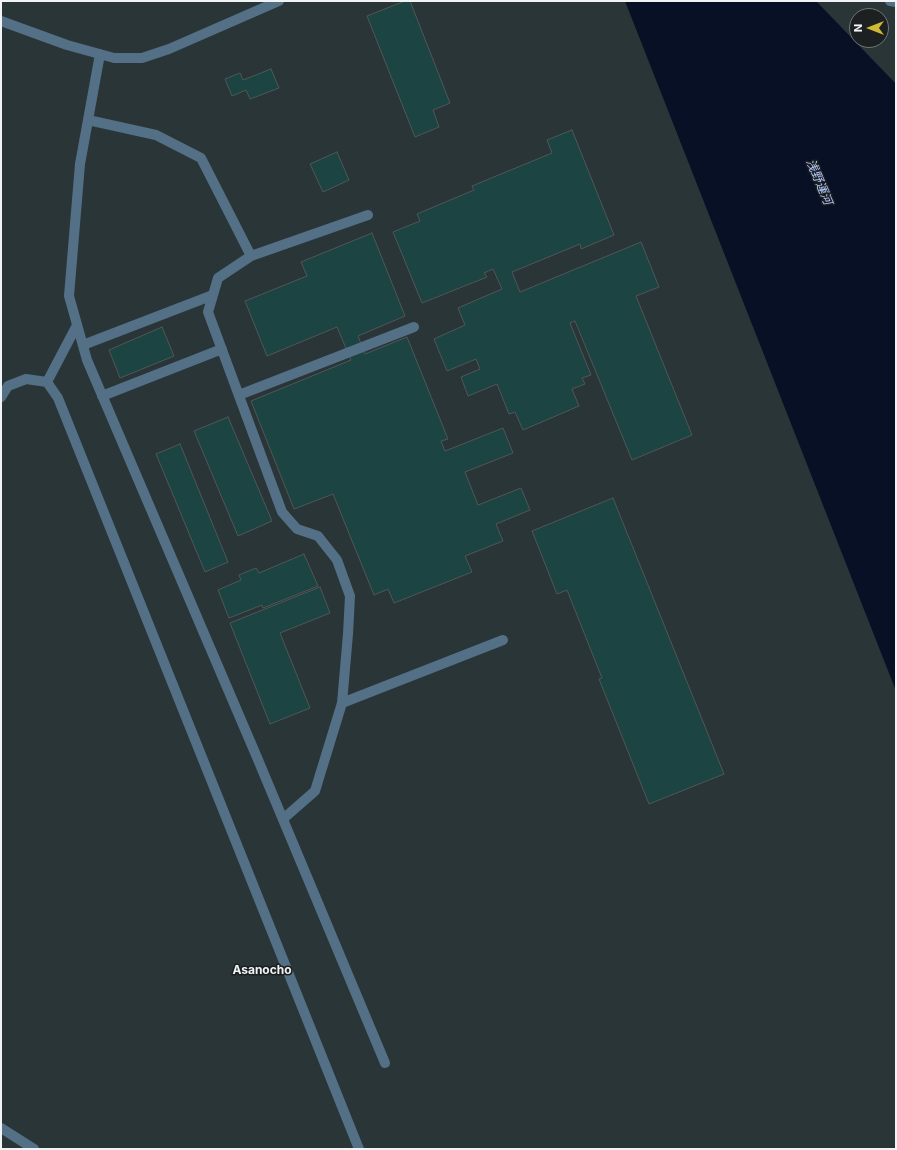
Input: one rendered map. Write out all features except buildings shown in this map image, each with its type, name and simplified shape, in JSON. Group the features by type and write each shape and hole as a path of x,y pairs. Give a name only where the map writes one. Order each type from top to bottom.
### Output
{"street":[{"path":"1,21 67,45 114,58 142,58 169,49 279,1"},
{"path":"890,1 896,2"},
{"path":"100,54 80,164 69,296 77,325 87,360 102,396 283,819 385,1063"},
{"path":"88,120 156,135 201,158 238,229 250,256"},
{"path":"283,819 315,791 342,703 350,596 337,560 318,536 297,529 282,512 208,312 218,278 250,256 368,215"},
{"path":"83,345 213,295"},
{"path":"47,382 77,325"},
{"path":"239,395 414,327"},
{"path":"102,396 222,349"},
{"path":"1,397 8,386 26,379 47,382 58,398 359,1149"},
{"path":"342,703 503,640"},
{"path":"1,1128 34,1149"}],"shaded area":[{"path":"1,1 625,1 896,678 896,1149 1,1149"},
{"path":"816,1 896,1 896,84 861,48 889,48 889,8 849,8 849,35"}],"water":[{"name":"浅野運河","path":"625,1 816,1 849,35 849,48 861,48 896,84 896,691"}],"district":[{"name":"Asanocho","path":"262,970"}]}
